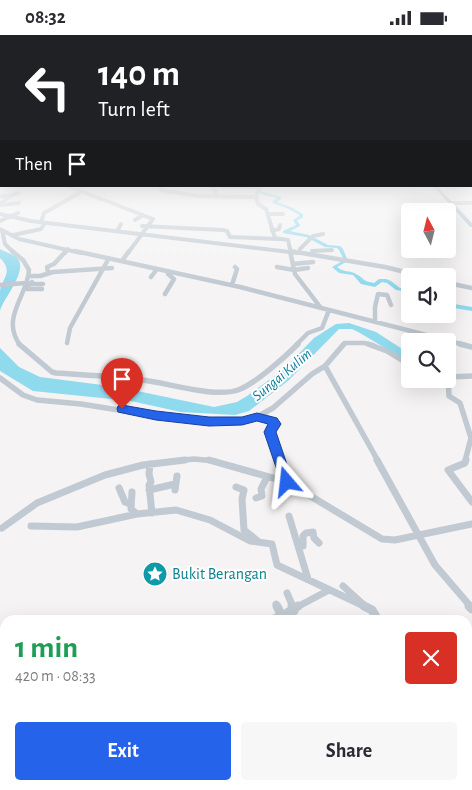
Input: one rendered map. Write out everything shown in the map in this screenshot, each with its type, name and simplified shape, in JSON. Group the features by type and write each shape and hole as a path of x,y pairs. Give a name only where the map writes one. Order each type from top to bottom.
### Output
{"main road":[{"path":"460,213 472,226"}],"street":[{"path":"0,221 18,213"},
{"path":"13,235 41,229 44,213"},
{"path":"122,261 153,219 138,213"},
{"path":"0,214 43,223 289,249 401,271"},
{"path":"282,215 268,214 275,238 288,240"},
{"path":"135,220 143,215"},
{"path":"117,231 121,224"},
{"path":"272,231 278,229 280,225"},
{"path":"142,226 225,230 228,237 234,238 288,240"},
{"path":"1,230 20,239 232,285 472,347"},
{"path":"1,230 5,245 25,262 29,268 26,284 13,305 10,323 12,332 21,347 52,372 145,380 177,387 223,392 235,391 245,387 287,355 308,333 323,326 329,310"},
{"path":"300,249 312,237 323,235"},
{"path":"288,240 294,269 321,308"},
{"path":"48,273 47,267 54,264 68,249"},
{"path":"289,249 319,252 332,250"},
{"path":"67,343 70,329 109,258"},
{"path":"293,263 313,262"},
{"path":"232,285 237,269 235,267"},
{"path":"277,267 308,268"},
{"path":"26,284 48,273 112,268"},
{"path":"151,277 157,269"},
{"path":"165,294 174,279 168,271"},
{"path":"0,285 26,284 43,286"},
{"path":"456,285 472,288"},
{"path":"375,322 374,307 378,294 387,295 391,305"},
{"path":"0,378 23,395 37,400 81,404 156,416 209,421 242,421 257,417 273,408 312,374 325,366 345,343 358,341 377,346 401,360"},
{"path":"325,366 435,565 472,609"},
{"path":"456,377 472,376"},
{"path":"449,388 449,395 460,403 471,439 465,463 448,470 472,502"},
{"path":"257,417 275,422 270,432 287,482"},
{"path":"1,529 29,508 105,475 150,464 194,459 209,460 287,482 382,539 394,540 472,524"},
{"path":"150,464 149,474 151,482 149,489 152,513"},
{"path":"149,489 175,487 176,476"},
{"path":"256,498 262,497 261,489 267,477"},
{"path":"236,487 244,490 242,499 244,530 259,542"},
{"path":"119,488 125,502 130,504"},
{"path":"132,491 131,509 137,515"},
{"path":"31,526 77,527 137,515 176,510 191,513 227,528 236,536 274,546 277,565 364,605 372,610 375,615"},
{"path":"289,516 302,549 308,579"},
{"path":"302,549 316,541"},
{"path":"343,586 364,605"},
{"path":"285,615 294,611 306,601 323,595 329,590"},
{"path":"287,593 294,611"},
{"path":"276,604 278,615"}],"water":[{"path":"0,249 17,258 20,263 20,269 0,311 0,291 7,271 0,258"},
{"name":"Sungai Kulim","path":"349,323 376,332 401,348 401,358 352,329 339,329 289,380 249,411 235,415 181,412 131,401 33,391 0,371 0,348 19,367 40,377 118,387 214,407 237,402 247,396 284,369 314,338 336,324"}],"waterway":[{"path":"300,213 301,217 295,220 298,225 285,232 307,236 327,246 338,247 346,259"},
{"path":"346,261 334,267 341,272 354,274 363,283 375,285 381,280 389,282 395,288 401,290"},
{"path":"456,306 472,309"}],"place":[{"name":"Bukit Berangan","path":"155,574"}],"route":[{"path":"122,409 156,416 209,421 242,421 257,417 265,421 275,422 270,432 287,482"}]}
